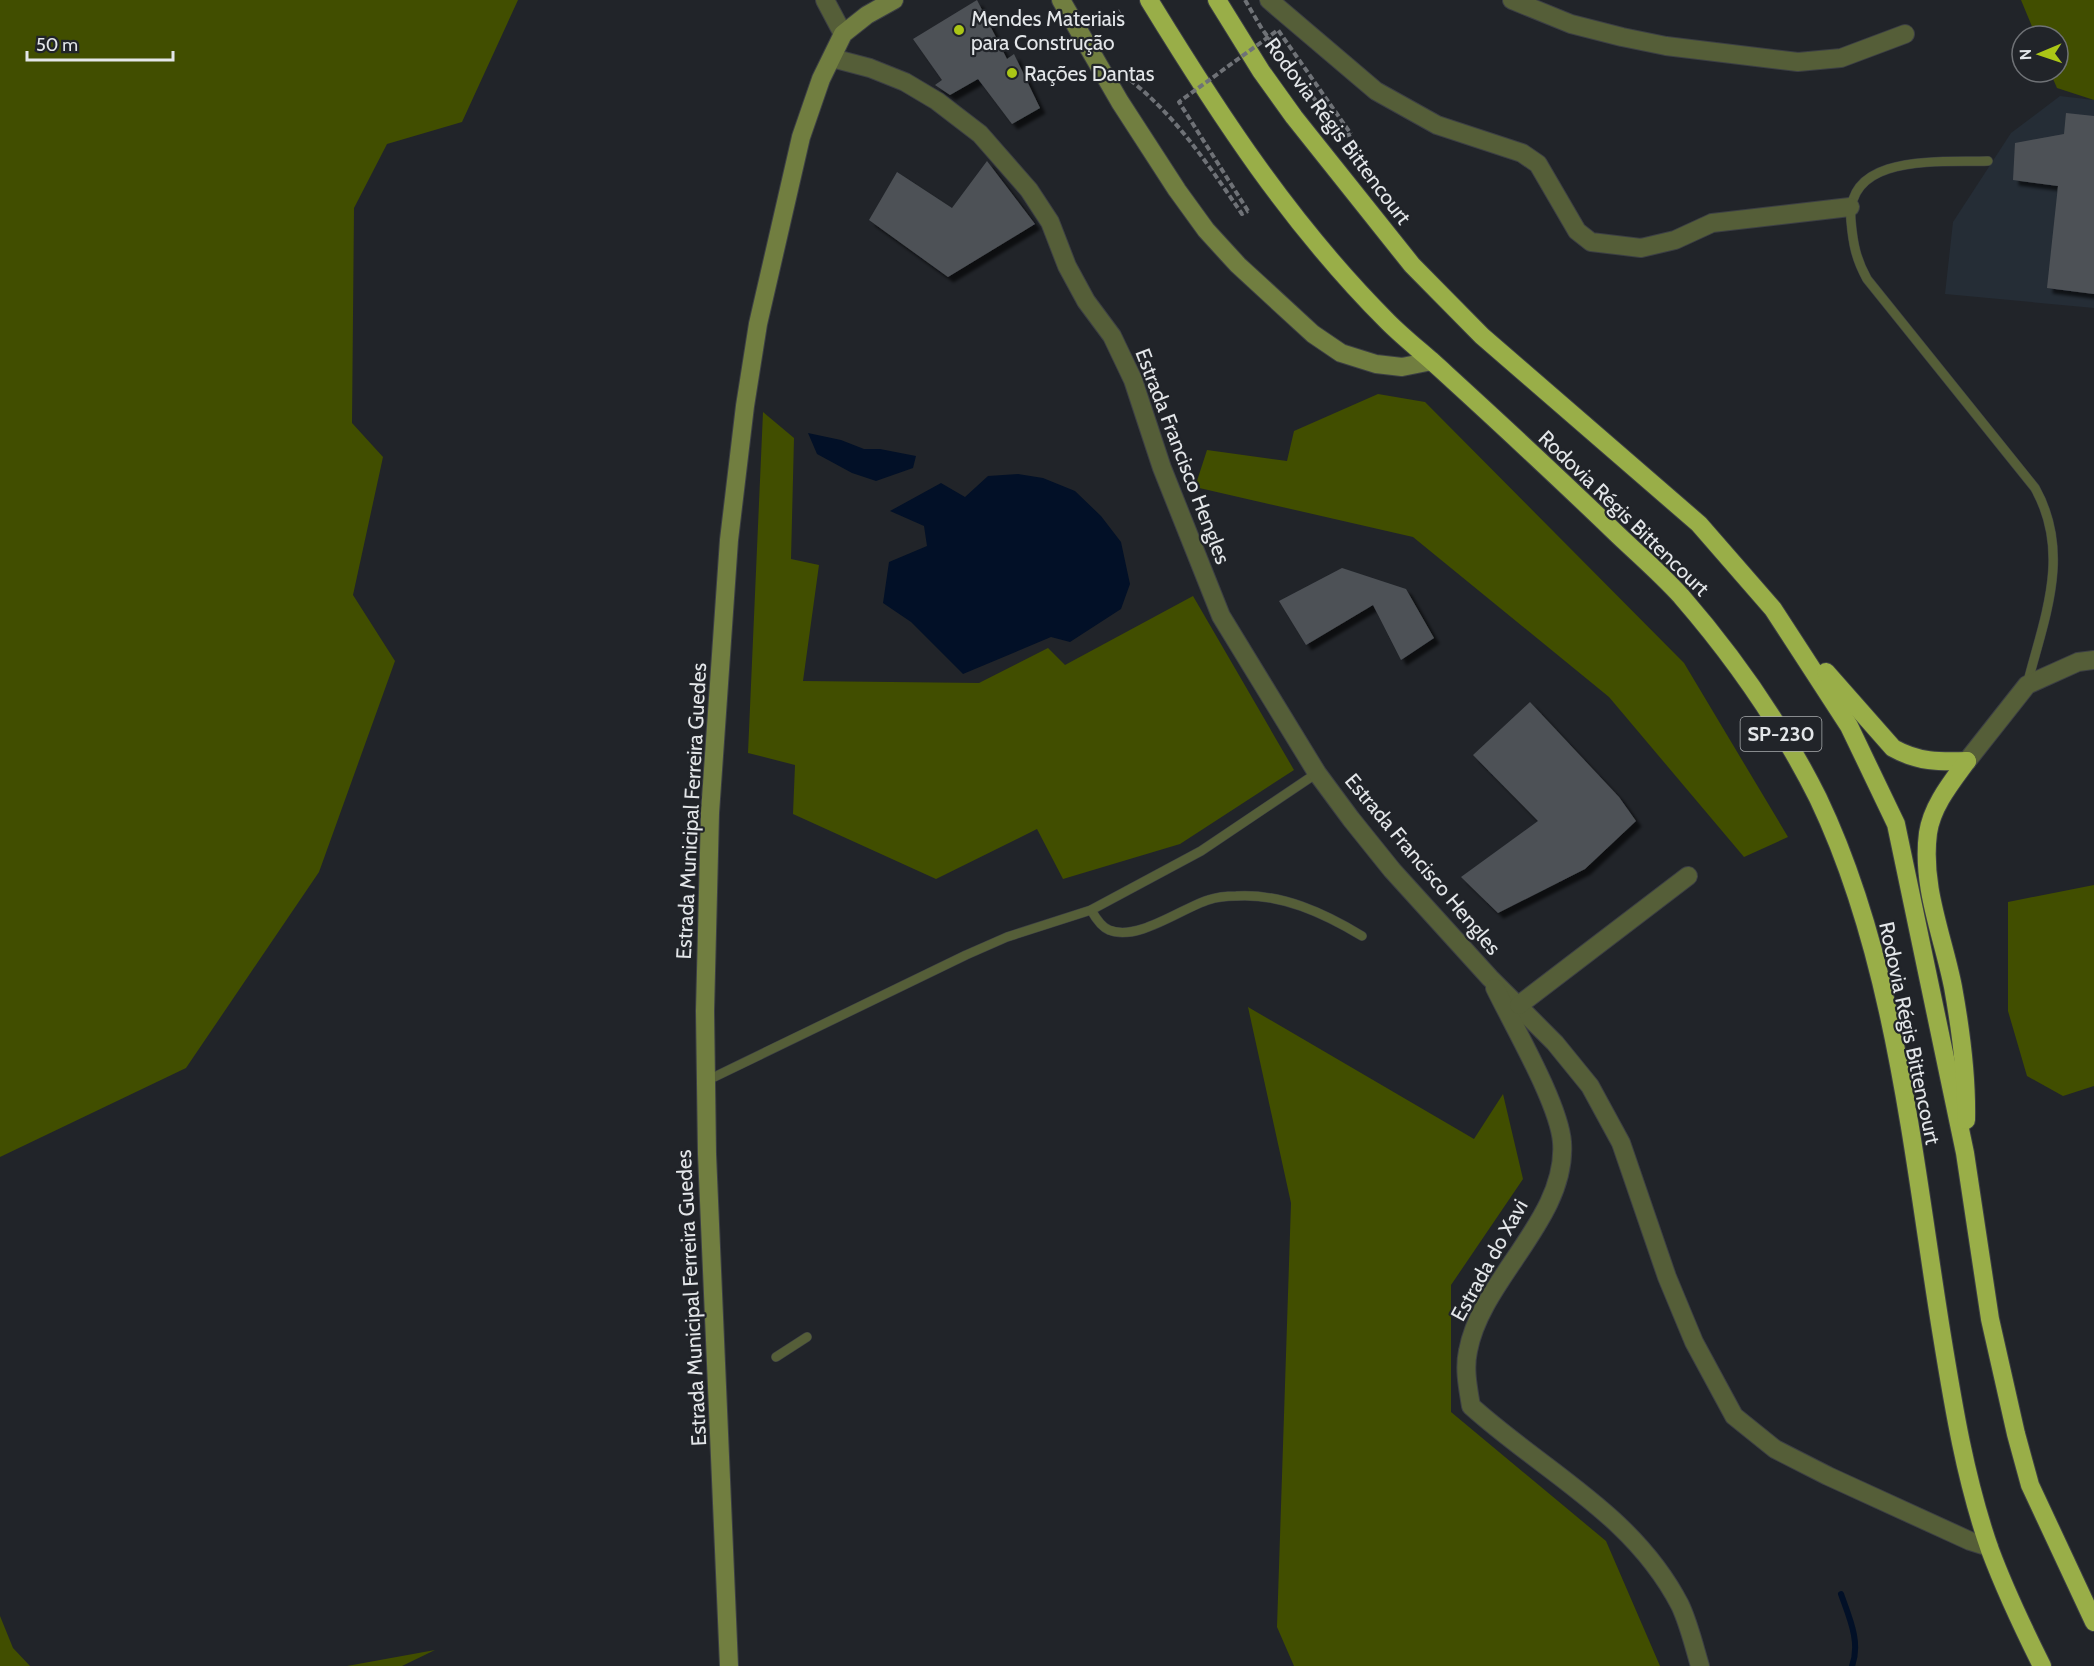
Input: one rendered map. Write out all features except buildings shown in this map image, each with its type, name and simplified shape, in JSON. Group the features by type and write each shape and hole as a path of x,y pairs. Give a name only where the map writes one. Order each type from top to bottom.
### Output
{"highway":[{"name":"Rodovia Régis Bittencourt","path":"1149,0 1245,152 1287,207 1388,322 1678,593 1731,657 1781,734 1818,799 1849,875 1875,960 1896,1053 1954,1412 1989,1547 2016,1615 2042,1666"},
{"name":"Rodovia Régis Bittencourt","path":"1217,0 1294,117 1412,265 1482,336 1699,524 1780,620 1849,726 1896,824 1965,1153 1990,1319 2016,1434 2030,1485 2094,1622"},
{"path":"1780,620 1893,748 1911,757 1932,762 1967,761"},
{"path":"1965,1153 1966,1072 1953,986 1936,924 1927,872 1928,832 1932,820 1941,796 1967,761"}],"street":[{"path":"825,0 843,33"},
{"name":"Estrada Municipal Ferreira Guedes","path":"729,1666 722,1461 716,1385 706,1081 705,969 710,813 729,540 745,406 758,324 801,137 821,80 843,33 867,15 894,0"},
{"path":"1061,0 1171,180 1206,230 1275,300 1313,334 1341,353 1376,364 1402,367 1432,361"},
{"path":"1269,0 1376,91 1437,125 1522,153 1539,164 1577,231 1591,242 1641,248 1675,240 1712,223 1850,207"},
{"path":"1512,0 1571,24 1622,37 1666,46 1798,62 1841,58 1905,34"},
{"name":"Estrada Francisco Hengles","path":"832,58 870,68 905,82 936,101 980,134 1029,190 1050,222 1067,266 1086,302 1112,336 1133,380 1162,468 1221,616 1317,773 1392,870 1490,978 1519,1005 1590,1086 1621,1143 1667,1277 1694,1342 1734,1416 1775,1449 1959,1536 1989,1547"},
{"path":"1967,761 2026,685 2078,662 2094,660"},
{"path":"1519,1005 1688,876"},
{"name":"Estrada do Xavi","path":"1490,978 1549,1101 1562,1139 1563,1162 1556,1184 1542,1213 1475,1327 1467,1352 1466,1373 1471,1406 1508,1439 1611,1515 1647,1552 1681,1607 1700,1666"}],"lane":[{"path":"1988,161 1908,164 1874,174 1852,195 1850,207 1854,252 1867,279 2036,488 2047,509 2054,543 2055,566 2026,685"},
{"path":"706,1081 966,955 1007,937 1090,910 1201,851 1317,773"},
{"path":"1090,910 1104,928 1125,932 1165,920 1210,899 1263,896 1319,913 1362,936"},
{"path":"776,1357 807,1337"}],"path":[{"path":"1121,73 1146,93 1198,149 1242,214 1248,211 1179,102 1278,30 1351,134 1343,137 1262,29 1245,0"},
{"path":"1080,34 1120,11"}],"shaded area":[{"path":"2060,96 2094,100 2094,308 1945,294 1953,222 2011,133"}],"green space":[{"path":"0,0 518,0 462,122 387,144 354,208 352,423 383,457 353,595 395,661 319,872 186,1068 0,1157"},
{"path":"2021,0 2094,0 2094,100 2057,88 2055,84 2070,84 2070,24 2031,24"},
{"path":"1378,394 1425,402 1684,663 1788,837 1744,857 1609,697 1413,537 1195,487 1207,450 1287,461 1294,431"},
{"path":"763,412 794,438 791,559 819,565 803,681 979,683 1048,648 1065,665 1193,596 1294,770 1180,844 1063,879 1037,829 936,879 793,814 795,765 748,753"},
{"path":"2094,885 2094,1086 2063,1096 2027,1076 2008,1011 2008,902"},
{"path":"1248,1007 1474,1139 1503,1094 1523,1179 1451,1285 1451,1412 1606,1541 1660,1666 1294,1666 1277,1627 1291,1203"},
{"path":"0,1616 13,1648 30,1666 0,1666"},
{"path":"435,1650 402,1666 347,1666"}],"water":[{"path":"808,433 841,440 864,449 880,449 916,456 913,468 876,481 852,473 817,454"},
{"path":"1018,474 1043,478 1075,491 1101,516 1121,542 1130,584 1121,609 1070,642 1051,637 963,674 911,622 883,603 889,562 927,546 924,526 890,511 941,483 965,497 988,476"}],"waterway":[{"path":"1841,1594 1855,1639 1852,1666"}],"place":[{"name":"Mendes Materiais para Construção","path":"959,30"},
{"name":"Rações Dantas","path":"1012,73"}]}
